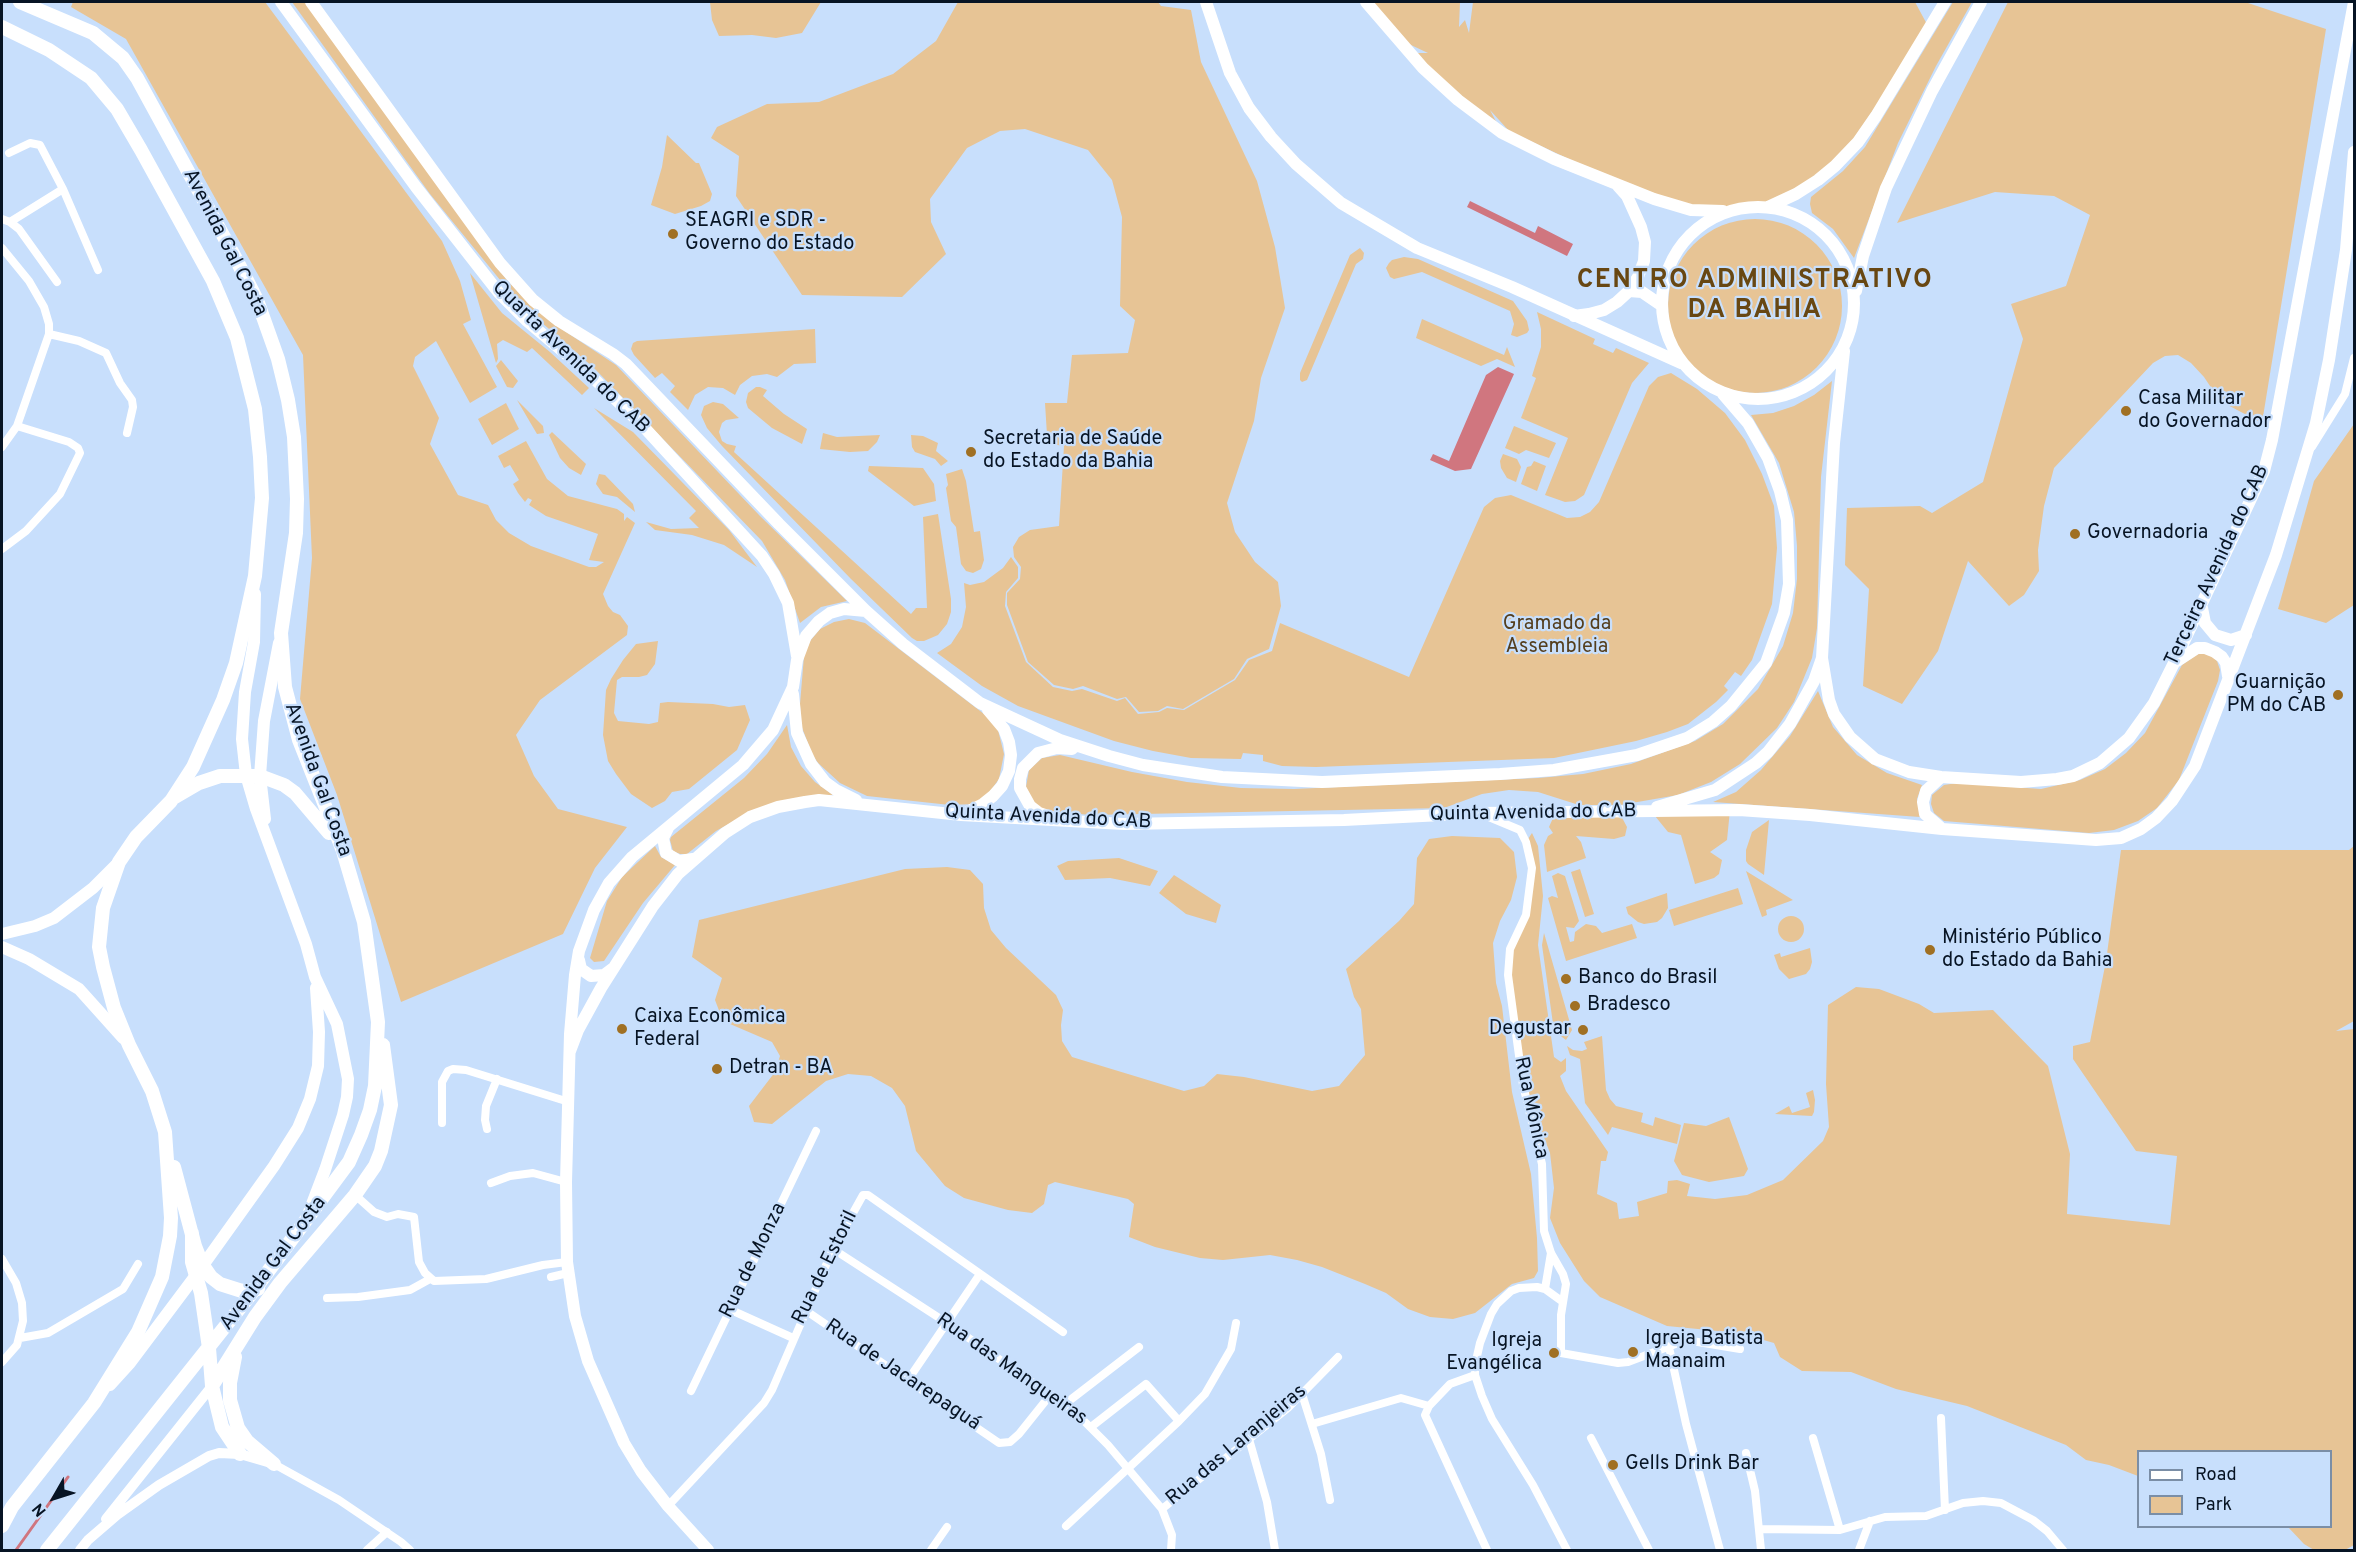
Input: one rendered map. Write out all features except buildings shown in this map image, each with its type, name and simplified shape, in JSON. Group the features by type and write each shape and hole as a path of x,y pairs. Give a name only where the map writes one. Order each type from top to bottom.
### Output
{"main road":[{"name":"Avenida Gal Costa","path":"20,2 93,33 123,58 137,78 257,300 278,358 294,437 297,499 296,533 281,633 285,687 291,717 343,851 364,922 378,1022 375,1086 361,1135 349,1162 255,1289 47,1551"},
{"name":"Quarta Avenida do CAB","path":"281,2 416,187 499,293 642,424 762,556 788,603 797,660"},
{"name":"Quarta Avenida do CAB","path":"311,2 515,282 559,321 626,364 866,611"},
{"path":"1206,2 1230,73 1250,108 1271,137 1324,189 1353,211 1416,248 1512,287 1681,363 1704,384 1724,394 1751,400 1788,395 1806,388 1828,371 1844,348"},
{"path":"1366,2 1424,68 1458,100 1502,133 1554,159 1654,199 1691,210 1728,211 1748,207 1768,207 1791,212 1811,223 1829,238 1842,257 1851,278 1854,302"},
{"path":"1768,207 1796,194 1818,180 1858,142 1945,2"},
{"path":"1632,812 1667,805 1714,790 1756,763 1780,738 1800,709 1822,658 1834,443 1844,348 1852,325 1863,256 1886,188 1932,91 1981,2"},
{"name":"Terceira Avenida do CAB","path":"1822,658 1825,684 1834,714 1850,737 1862,749 1893,768 1941,777 2038,782 2073,776 2100,763 2129,738 2144,720 2202,608 2258,487 2268,458 2355,3"},
{"name":"Avenida Gal Costa","path":"2,27 49,50 78,68 102,90 117,109 141,150 220,298 237,338 255,409 262,498 255,576 236,663 224,700 193,767 171,801 136,837 119,862 103,908 99,947 114,1008 152,1091 165,1132 171,1218 162,1277 138,1332 94,1403 12,1507 2,1526"},
{"name":"Terceira Avenida do CAB","path":"2182,789 2198,760 2276,555 2316,423 2337,318 2355,152"},
{"path":"1573,316 1604,310 1617,302 1629,291 1644,261 1645,242 1634,209 1616,184"},
{"path":"1681,363 1666,335 1660,305 1665,274 1678,247 1700,225 1728,211"},
{"path":"1629,291 1642,292 1660,305"},
{"name":"Quinta Avenida do CAB","path":"866,611 903,644 980,703 1060,740 1143,765 1222,777 1322,782 1554,770 1637,755 1687,738 1713,722 1731,705 1766,663 1784,613 1789,584 1787,520 1780,491 1768,458 1748,423 1724,394"},
{"path":"255,576 254,642 245,692 242,739 267,838 306,944 315,977 337,1024 348,1079 347,1097 325,1170 304,1224"},
{"path":"2202,608 2205,623 2214,634 2231,640 2246,635"},
{"path":"865,804 825,782 811,764 797,733 793,710 793,687 797,660 806,636 819,621 830,613 844,609 866,611"},
{"path":"253,776 281,633"},
{"path":"2175,663 2197,648 2215,652 2226,663 2227,683"},
{"path":"708,1551 668,1506 632,1455 604,1400 579,1332 568,1267 566,1182 572,1006 579,951 604,890 628,861 755,753 773,730 793,687"},
{"path":"961,815 993,796 1002,786 1009,771 1011,755 1009,742 996,718 980,703"},
{"path":"1065,823 1039,813 1030,806 1020,788 1023,768 1038,753 1048,750 1066,748 1091,751"},
{"path":"171,801 199,783 220,776 253,776 284,784 318,818 343,851"},
{"path":"1941,777 1926,790 1923,802 1925,814 1942,829"},
{"name":"Quinta Avenida do CAB","path":"570,1051 578,1030 615,966 666,887 693,859 725,833 764,812 819,800 1065,823 1162,824 1344,820 1481,813 1739,810 1812,815 1942,829 2096,840 2121,838 2149,824 2182,789"},
{"path":"671,824 663,838 666,853 679,861 693,859"},
{"path":"2,934 35,926 61,913 93,888 119,862"},
{"path":"2,947 29,959 79,988 129,1045"},
{"path":"579,951 581,969 591,976 604,975 615,966"},
{"path":"94,1403 130,1363 199,1270 274,1166 298,1128 310,1099 318,1066 319,1032 315,977"},
{"path":"212,1386 280,1283 355,1195 378,1158 391,1105 387,1064 378,1022"},
{"path":"165,1132 192,1233 199,1270 212,1386 222,1427 240,1454"},
{"path":"199,1270 219,1284 242,1291 280,1283"},
{"path":"243,1337 232,1368 230,1383 234,1414 238,1428 247,1441 274,1464"}],"street":[{"path":"9,153 30,143 40,145 63,189 98,270"},
{"path":"57,282 26,237 6,221 63,189"},
{"path":"2,248 28,280 44,306 49,324 49,334 17,426 2,447"},
{"path":"49,334 79,341 106,353 120,383 132,400 133,407 127,433"},
{"path":"2305,458 2345,394 2354,360"},
{"path":"2,549 26,531 60,494 80,453 78,448 69,442 17,426"},
{"name":"Rua Mônica","path":"1481,813 1520,830 1530,854 1532,883 1526,915 1510,949 1508,975 1523,1085 1542,1164 1542,1220 1551,1253 1566,1284 1561,1353 1618,1363 1628,1362 1669,1347"},
{"path":"442,1123 442,1083 448,1071 458,1068 569,1101"},
{"path":"487,1129 486,1106 497,1079"},
{"name":"Rua de Monza","path":"691,1391 816,1131"},
{"path":"491,1183 510,1176 533,1173 566,1182"},
{"path":"355,1195 374,1212 387,1217 398,1214 414,1217 419,1262 430,1279"},
{"name":"Rua de Estoril","path":"668,1506 764,1403 772,1390 833,1250 861,1197 868,1195 1063,1332"},
{"name":"Rua das Mangueiras","path":"833,1250 947,1323 1051,1394 1091,1427 1161,1509 1172,1535 1171,1551"},
{"path":"1545,1289 1551,1253"},
{"path":"2,1259 16,1283 22,1303 23,1321 20,1338 2,1362"},
{"path":"20,1338 48,1332 123,1289 138,1264"},
{"path":"327,1298 358,1297 410,1290 430,1279 442,1282 486,1279 543,1265 568,1267"},
{"path":"551,1277 568,1267"},
{"path":"909,1380 980,1274"},
{"path":"1563,1302 1545,1289 1529,1286 1511,1291 1497,1304 1480,1343 1475,1375 1492,1419 1533,1485 1567,1551"},
{"path":"731,1310 793,1338"},
{"name":"Rua de Jacarepaguá","path":"805,1310 999,1443 1010,1442 1019,1434 1051,1394"},
{"path":"1066,1526 1205,1394 1231,1349 1236,1323"},
{"path":"1720,1551 1686,1424 1669,1347 1674,1342 1686,1340 1740,1349"},
{"path":"1065,1404 1139,1347"},
{"name":"Rua das Laranjeiras","path":"1161,1509 1302,1394 1338,1357"},
{"path":"1475,1375 1450,1384 1429,1406 1425,1415 1487,1551"},
{"path":"1091,1427 1146,1384 1179,1421"},
{"path":"80,1551 212,1386"},
{"path":"1302,1394 1321,1454 1330,1500"},
{"path":"1312,1424 1401,1398 1429,1406"},
{"path":"1941,1418 1945,1510"},
{"path":"1591,1438 1649,1551"},
{"path":"1813,1438 1840,1530"},
{"path":"1249,1439 1267,1502 1275,1551"},
{"path":"88,1540 117,1515 159,1485 201,1460 219,1453 240,1454 274,1464 339,1500 387,1532 410,1551"},
{"path":"1746,1454 1755,1491 1761,1551"},
{"path":"1759,1529 1840,1530 1896,1515 1926,1516 1963,1503 1983,1501 2001,1503 2033,1520 2047,1531 2063,1551"},
{"path":"1859,1551 1870,1521"},
{"path":"931,1551 947,1527"},
{"path":"367,1551 387,1532"}],"green space":[{"path":"73,2 265,2 442,241 460,281 471,320 463,324 497,387 470,403 436,341 415,357 413,366 439,418 430,444 458,495 488,505 496,520 509,533 531,546 589,567 596,567 604,562 589,560 598,534 546,516 529,505 532,500 528,498 525,502 518,493 513,484 519,480 510,465 504,468 498,456 526,441 547,479 568,496 617,509 624,514 624,521 627,517 635,523 603,594 608,606 620,615 628,626 627,635 540,700 516,735 534,776 558,809 627,827 595,868 563,934 401,1002 337,795 300,699 312,558 303,355 126,39 71,7"},
{"path":"292,2 306,2 507,280 551,322 616,365 760,516 847,601 821,607 800,623 785,580 762,541 594,368 518,302 430,194"},
{"path":"710,2 821,2 802,33 776,38 752,35 719,36 712,20"},
{"path":"958,2 1158,2 1161,6 1191,10 1201,62 1257,181 1275,247 1285,308 1261,378 1254,421 1227,503 1235,532 1255,562 1278,582 1281,606 1269,649 1247,659 1234,679 1183,709 1167,706 1158,711 1139,712 1126,697 1117,699 1083,686 1073,689 1054,685 1028,662 1007,605 1007,593 1020,579 1021,567 1014,557 1013,547 1019,537 1030,530 1059,526 1064,446 1051,444 1047,435 1045,403 1067,403 1072,355 1128,353 1135,320 1120,306 1122,217 1112,180 1088,150 1025,129 1000,131 967,148 930,199 931,222 946,254 902,297 802,295 736,196 739,156 711,138 717,127 767,104 819,102 893,74 936,41"},
{"path":"1366,2 1460,2 1459,27 1465,20 1469,33 1473,2 1915,2 1929,28 1835,166 1768,207 1748,207 1728,211 1654,199 1509,131 1490,110 1502,133 1410,53 1428,53 1396,38"},
{"path":"1953,2 1972,2 1936,66 1898,143 1854,258 1833,229 1812,213 1811,197 1843,171 1865,147"},
{"path":"2008,2 2245,2 2326,29 2262,423 2220,401 2204,377 2191,363 2178,355 2165,356 2153,363 2054,468 2044,506 2038,550 2039,571 2024,595 2009,606 1968,561 1938,651 1902,704 1863,686 1869,589 1845,565 1847,508 1920,506 1932,513 1983,482 2023,339 2011,304 2066,286 2090,215 2054,196 1995,192 1897,223"},
{"path":"667,135 696,163 699,163 712,194 710,201 701,206 675,214 651,205 662,167"},
{"path":"1755,219 1772,220 1788,225 1804,233 1817,244 1828,257 1836,273 1841,289 1841,323 1836,339 1828,355 1817,368 1804,379 1788,387 1772,392 1755,393 1738,392 1722,387 1706,379 1693,368 1682,355 1674,339 1669,323 1668,306 1669,289 1674,273 1682,257 1693,244 1706,233 1722,225 1738,220"},
{"path":"1360,248 1364,253 1363,259 1356,264 1307,380 1302,382 1300,373 1350,255"},
{"path":"1404,257 1418,259 1513,301 1527,321 1529,330 1517,337 1511,335 1514,324 1510,311 1422,272 1394,279 1390,277 1386,268 1389,263"},
{"path":"470,273 502,313 550,352 589,388 582,395 532,348 527,352 503,340 497,344 496,363"},
{"path":"1537,312 1595,339 1593,344 1613,353 1616,348 1649,363 1632,383 1584,495 1575,501 1565,502 1545,495 1568,438 1521,418 1536,378 1532,376 1541,347 1541,329"},
{"path":"1422,319 1504,355 1507,347 1515,367 1497,359 1481,366 1416,338"},
{"path":"815,329 816,363 794,364 777,377 767,374 752,376 740,385 735,395 723,388 708,387 695,395 688,410 670,392 675,386 662,373 655,378 631,349 633,343 637,341"},
{"path":"501,360 518,381 513,388 507,387 496,366"},
{"name":"Gramado da Assembleia","path":"1671,373 1697,389 1725,413 1745,440 1762,474 1774,506 1777,548 1772,604 1752,660 1741,676 1735,672 1724,686 1728,690 1716,702 1688,724 1636,741 1554,758 1316,767 1282,766 1263,761 1263,755 1243,753 1241,759 1191,758 1114,741 1018,706 982,686 937,653 951,644 962,627 966,607 964,583 970,585 984,582 1003,568 1011,557 1018,567 1018,578 1006,592 1005,606 1026,662 1053,687 1072,691 1082,689 1117,701 1125,698 1138,714 1159,712 1167,708 1184,710 1235,680 1249,660 1272,651 1280,623 1409,677 1484,507 1495,498 1511,495 1567,518 1580,517 1590,512 1599,502 1649,386 1658,377"},
{"path":"1832,381 1821,477 1817,628 1812,658 1794,702 1777,728 1740,764 1711,782 1678,795 1620,805 1579,805 1538,792 1509,790 1482,794 1444,808 1091,815 1046,811 1036,806 1026,787 1029,770 1042,758 1060,755 1187,782 1241,788 1294,789 1583,774 1631,764 1695,741 1723,724 1758,689 1783,646 1793,613 1797,579 1794,512 1779,463 1751,415 1773,413 1794,406 1814,395"},
{"path":"756,387 767,390 763,396 784,414 807,429 802,444 772,428 748,408 746,402 748,393"},
{"path":"517,400 543,426 544,433 537,434"},
{"path":"713,402 723,404 739,418 722,423 719,432 722,441 736,446 734,452 911,614 916,608 927,608 923,517 938,514 951,612 947,624 938,635 924,641 912,638 851,579 722,446 707,428 701,415 704,406"},
{"path":"506,403 519,429 492,445 478,419"},
{"path":"594,408 633,432 729,530 757,567 724,545 692,535 655,530 646,522 671,529 699,528 689,518 696,511"},
{"path":"2354,424 2354,605 2326,623 2278,609 2314,481"},
{"path":"1514,426 1556,443 1549,458 1526,450 1519,454 1505,448"},
{"path":"552,432 586,464 581,475 569,468 560,458 549,435"},
{"path":"823,433 837,437 880,435 868,451 850,452 820,449"},
{"path":"911,435 923,436 938,443 936,451 948,461 941,466 935,459 915,452"},
{"path":"1503,454 1517,459 1521,467 1516,482 1507,478 1501,468 1500,461"},
{"path":"1534,461 1546,466 1537,491 1521,484 1527,467 1531,466"},
{"path":"869,466 923,468 934,484 936,501 914,506 868,471"},
{"path":"962,469 974,532 980,531 984,560 981,569 973,573 966,571 961,564 956,527 951,521 946,488 948,485 946,474"},
{"path":"599,474 605,475 633,504 635,512 617,497 603,494 596,484"},
{"path":"849,619 865,623 988,717 998,730 1004,754 999,779 989,793 975,804 950,805 867,796 840,783 818,763 812,754 801,725 800,704 804,656 810,641 820,629 834,622"},
{"path":"658,641 655,664 647,675 622,677 617,680 614,713 618,721 649,724 658,722 660,703 668,702 729,707 745,705 750,720 737,750 689,789 672,792 665,801 652,808 631,794 616,774 608,761 603,735 606,690 611,679 636,644"},
{"path":"2201,652 2217,661 2220,670 2218,681 2179,780 2157,808 2138,821 2114,830 2089,833 1944,821 1934,813 1931,804 1932,795 1944,785 1957,783 2041,789 2080,780 2105,769 2126,753 2145,733 2182,665"},
{"path":"1818,691 1833,727 1857,755 1887,773 1922,785 1917,799 1920,817 1713,802 1736,792 1761,770 1790,736"},
{"path":"787,725 791,747 801,766 815,782 833,795 806,796 745,815 716,831 687,854 673,851 671,837 744,778 767,754"},
{"path":"1730,810 1727,840 1710,852 1722,860 1719,874 1695,884 1681,835 1668,832 1655,816"},
{"path":"1619,812 1627,827 1625,836 1614,839 1576,836 1581,842 1586,858 1547,872 1544,845 1548,836 1553,833 1549,827 1553,818"},
{"path":"1769,820 1764,875 1748,864 1746,850 1752,832"},
{"path":"1532,833 1538,846 1543,896 1538,945 1554,1057 1561,1062 1566,1058 1566,1071 1560,1076 1566,1091 1608,1152 1606,1161 1601,1161 1597,1194 1617,1203 1619,1219 1639,1216 1637,1202 1667,1193 1668,1181 1677,1180 1690,1184 1687,1196 1715,1199 1747,1195 1783,1180 1823,1141 1829,1127 1826,1084 1828,1005 1856,987 1879,989 1919,1004 1934,1013 1993,1010 2048,1066 2070,1154 2067,1214 2170,1225 2177,1156 2136,1151 2073,1059 2073,1046 2090,1042 2106,961 2121,850 2349,850 2354,846 2354,1021 2336,1031 2354,1029 2354,1545 2345,1550 2314,1550 2304,1544 2289,1528 2332,1528 2332,1450 2137,1450 2137,1476 2109,1465 2086,1460 2066,1445 1967,1406 1896,1389 1851,1372 1802,1371 1780,1357 1774,1343 1739,1333 1667,1326 1600,1297 1584,1281 1560,1243 1550,1218 1554,1188 1550,1153 1527,1107 1508,961 1526,915 1532,883 1526,842"},
{"path":"1452,836 1500,838 1514,852 1517,877 1511,900 1500,921 1493,943 1496,983 1502,1006 1512,1092 1531,1174 1538,1271 1534,1278 1512,1284 1475,1313 1453,1319 1430,1317 1408,1309 1386,1293 1322,1267 1297,1260 1270,1255 1223,1260 1200,1258 1155,1247 1129,1237 1134,1204 1128,1199 1055,1182 1048,1185 1044,1204 1032,1213 1008,1210 964,1198 945,1186 916,1151 905,1106 892,1088 871,1076 848,1074 826,1081 772,1124 754,1122 749,1106 775,1072 780,1056 772,1042 723,1021 715,1000 722,978 692,957 699,920 905,869 947,867 970,870 983,884 984,908 991,930 1006,948 1056,995 1063,1010 1062,1041 1072,1057 1184,1091 1204,1086 1217,1074 1244,1077 1312,1091 1339,1086 1365,1055 1361,1009 1354,997 1346,969 1399,921 1414,904 1417,858 1429,839"},
{"path":"655,846 661,857 675,865 643,903 604,961 594,962 590,958 607,901 622,877"},
{"path":"1119,858 1158,871 1150,886 1110,878 1065,880 1057,866 1068,861"},
{"path":"1580,869 1594,914 1585,917 1571,872"},
{"path":"1746,871 1793,900 1766,910 1767,915 1762,917"},
{"path":"1558,873 1565,876 1579,921 1574,928 1566,927 1570,942 1574,941 1575,932 1586,924 1596,926 1602,933 1632,924 1637,938 1566,961 1548,898 1552,896 1558,898 1552,876"},
{"path":"1174,875 1221,905 1216,923 1186,914 1159,893"},
{"path":"1738,888 1743,904 1674,926 1669,910"},
{"path":"1667,893 1668,908 1657,922 1644,924 1628,914 1626,907"},
{"path":"1791,916 1800,920 1804,929 1800,938 1791,942 1782,938 1778,929 1782,920"},
{"path":"1544,933 1572,1030 1566,1040 1554,1031 1542,945"},
{"path":"1810,948 1812,962 1806,974 1789,979 1779,969 1774,955 1780,953 1781,957"},
{"path":"1602,1036 1606,1090 1610,1099 1616,1106 1643,1113 1641,1122 1653,1126 1655,1117 1681,1125 1677,1144 1612,1127 1608,1135 1585,1103 1580,1059 1570,1055 1567,1046 1573,1050 1582,1051 1587,1049 1584,1042"},
{"path":"1813,1090 1815,1100 1812,1116 1775,1114 1789,1106 1792,1113 1810,1107 1806,1093"},
{"path":"1729,1117 1748,1169 1744,1176 1709,1182 1682,1175 1674,1161 1684,1123 1706,1126"}],"shaded area":[{"path":"1470,201 1535,233 1538,226 1573,244 1567,256 1467,207"},
{"path":"1498,367 1514,374 1471,469 1455,471 1430,460 1433,454 1449,461 1486,375"}],"waterway":[{"path":"16,1550 68,1477"}],"place":[{"name":"SEAGRI e SDR - Governo do Estado","path":"673,234"},
{"name":"Casa Militar do Governador","path":"2126,411"},
{"name":"Secretaria de Saúde do Estado da Bahia","path":"971,452"},
{"name":"Governadoria","path":"2075,534"},
{"name":"Guarnição PM do CAB","path":"2338,695"},
{"name":"Ministério Público do Estado da Bahia","path":"1930,950"},
{"name":"Banco do Brasil","path":"1566,979"},
{"name":"Bradesco","path":"1575,1006"},
{"name":"Caixa Econômica Federal","path":"622,1029"},
{"name":"Degustar","path":"1583,1030"},
{"name":"Detran - BA","path":"717,1069"},
{"name":"Igreja Batista Maanaim","path":"1633,1352"},
{"name":"Igreja Evangélica","path":"1554,1353"},
{"name":"Gells Drink Bar","path":"1613,1465"}],"district":[{"name":"CENTRO ADMINISTRATIVO DA BAHIA","path":"1755,297"}]}
